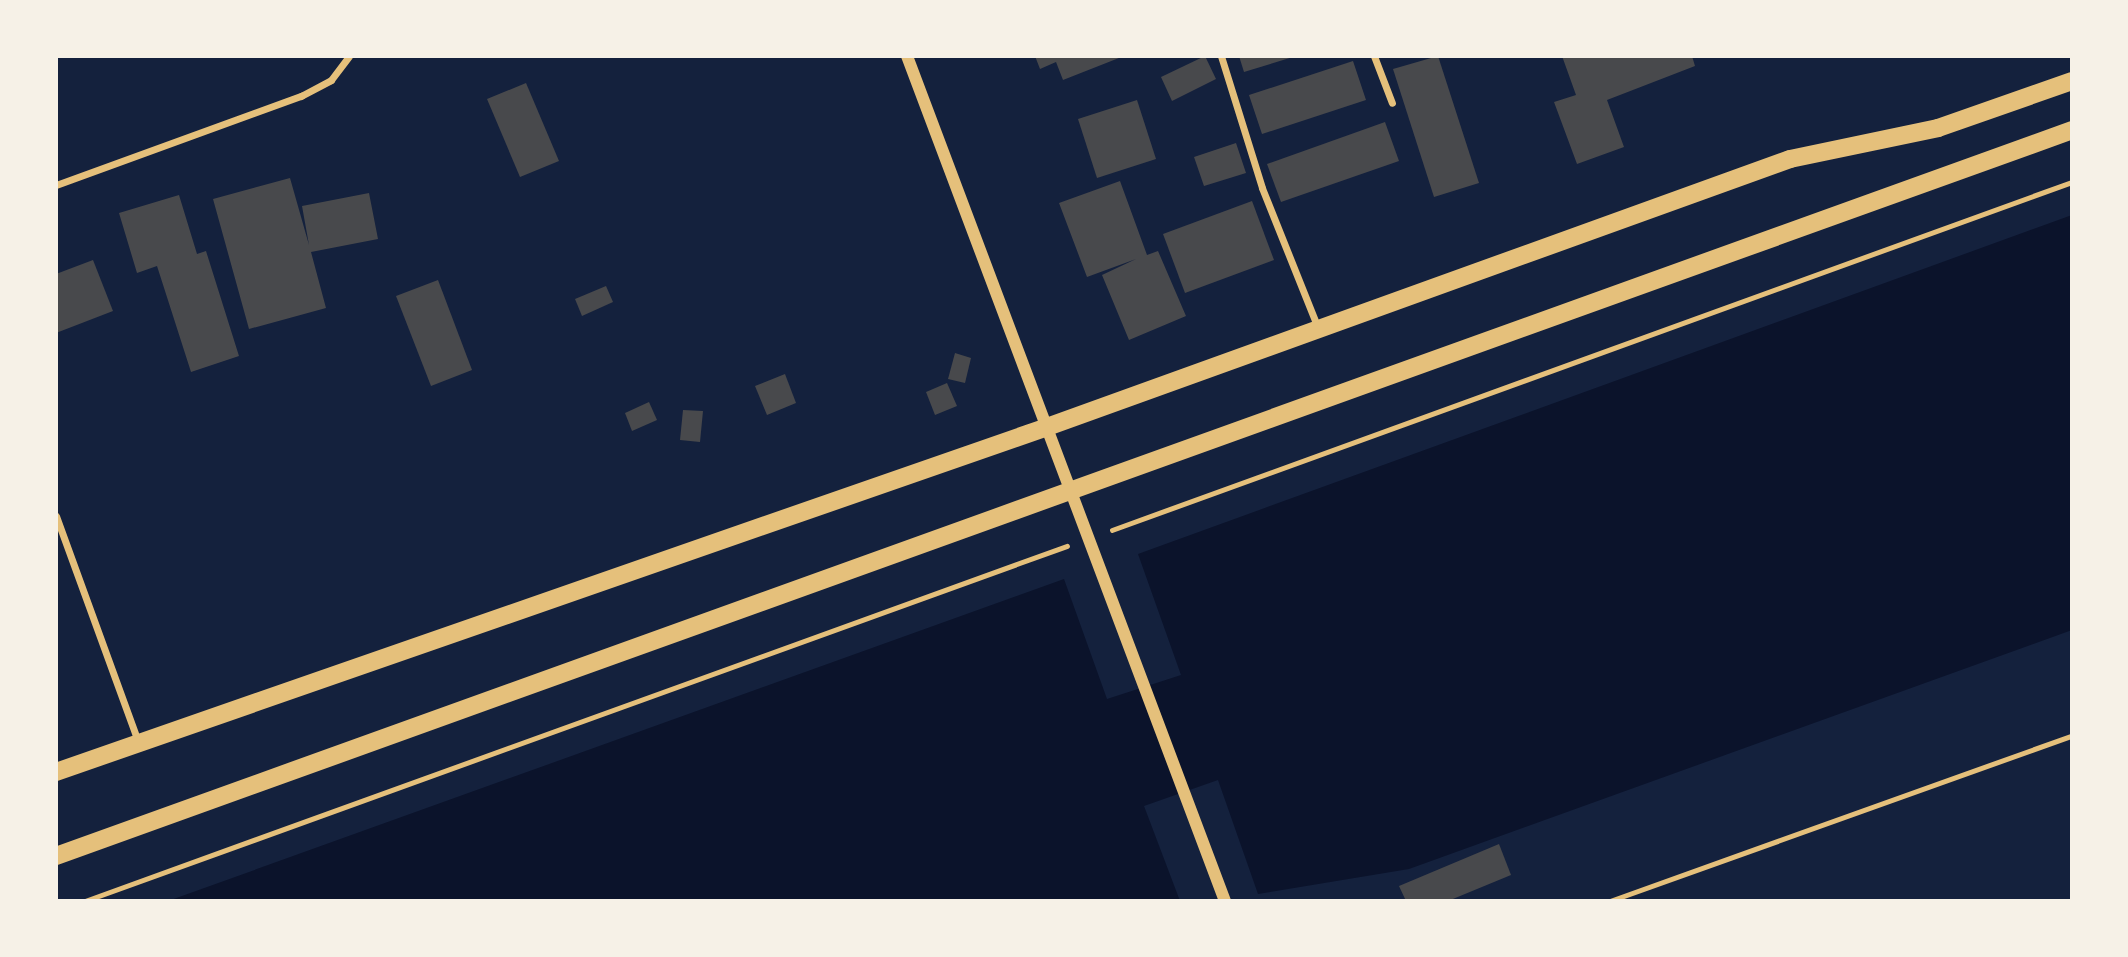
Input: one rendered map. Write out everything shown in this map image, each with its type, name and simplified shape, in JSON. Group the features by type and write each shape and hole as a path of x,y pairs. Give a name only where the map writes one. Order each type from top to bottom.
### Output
{"main road":[{"path":"56,772 1047,427 1790,159 1938,128 2072,81"},
{"path":"56,856 2072,130"}],"street":[{"path":"56,185 301,96 331,80 349,56"},
{"path":"907,56 1225,901"},
{"path":"1221,56 1262,188 1318,329"},
{"path":"1374,56 1392,103"},
{"path":"56,516 139,742"}],"path":[{"path":"1610,901 2072,736"}],"water":[{"path":"2072,215 2072,630 1409,869 1258,894 1218,780 1144,806 1180,901 168,901 1064,579 1107,699 1181,675 1138,554"}],"building":[{"path":"1035,56 1124,56 1063,80 1056,62 1040,69"},
{"path":"1205,56 1216,79 1172,101 1161,77"},
{"path":"1239,56 1292,56 1293,57 1244,72"},
{"path":"1438,56 1479,183 1434,197 1393,69"},
{"path":"1562,56 1692,56 1695,66 1607,100 1624,147 1577,164 1554,102 1576,95"},
{"path":"1353,61 1366,100 1262,134 1249,95"},
{"path":"526,83 559,161 520,177 487,99"},
{"path":"1137,100 1156,159 1097,178 1078,119"},
{"path":"1385,122 1399,161 1281,202 1267,164"},
{"path":"1236,143 1246,173 1204,186 1194,157"},
{"path":"290,178 309,245 302,206 369,193 378,239 311,252 326,308 249,329 213,199"},
{"path":"1120,181 1147,255 1158,251 1186,316 1129,340 1102,275 1136,259 1087,277 1059,203"},
{"path":"179,195 197,254 206,251 239,356 191,372 157,266 137,273 119,213"},
{"path":"1252,201 1274,260 1185,293 1163,234"},
{"path":"93,260 113,311 56,333 56,274"},
{"path":"438,280 472,370 431,386 396,296"},
{"path":"606,286 613,302 582,316 575,299"},
{"path":"955,353 971,358 965,383 948,379"},
{"path":"785,374 796,403 767,415 755,386"},
{"path":"947,383 957,406 935,415 926,392"},
{"path":"649,402 657,420 632,431 625,413"},
{"path":"683,410 703,411 700,442 680,440"},
{"path":"1499,844 1511,875 1448,901 1406,901 1399,886"}]}
